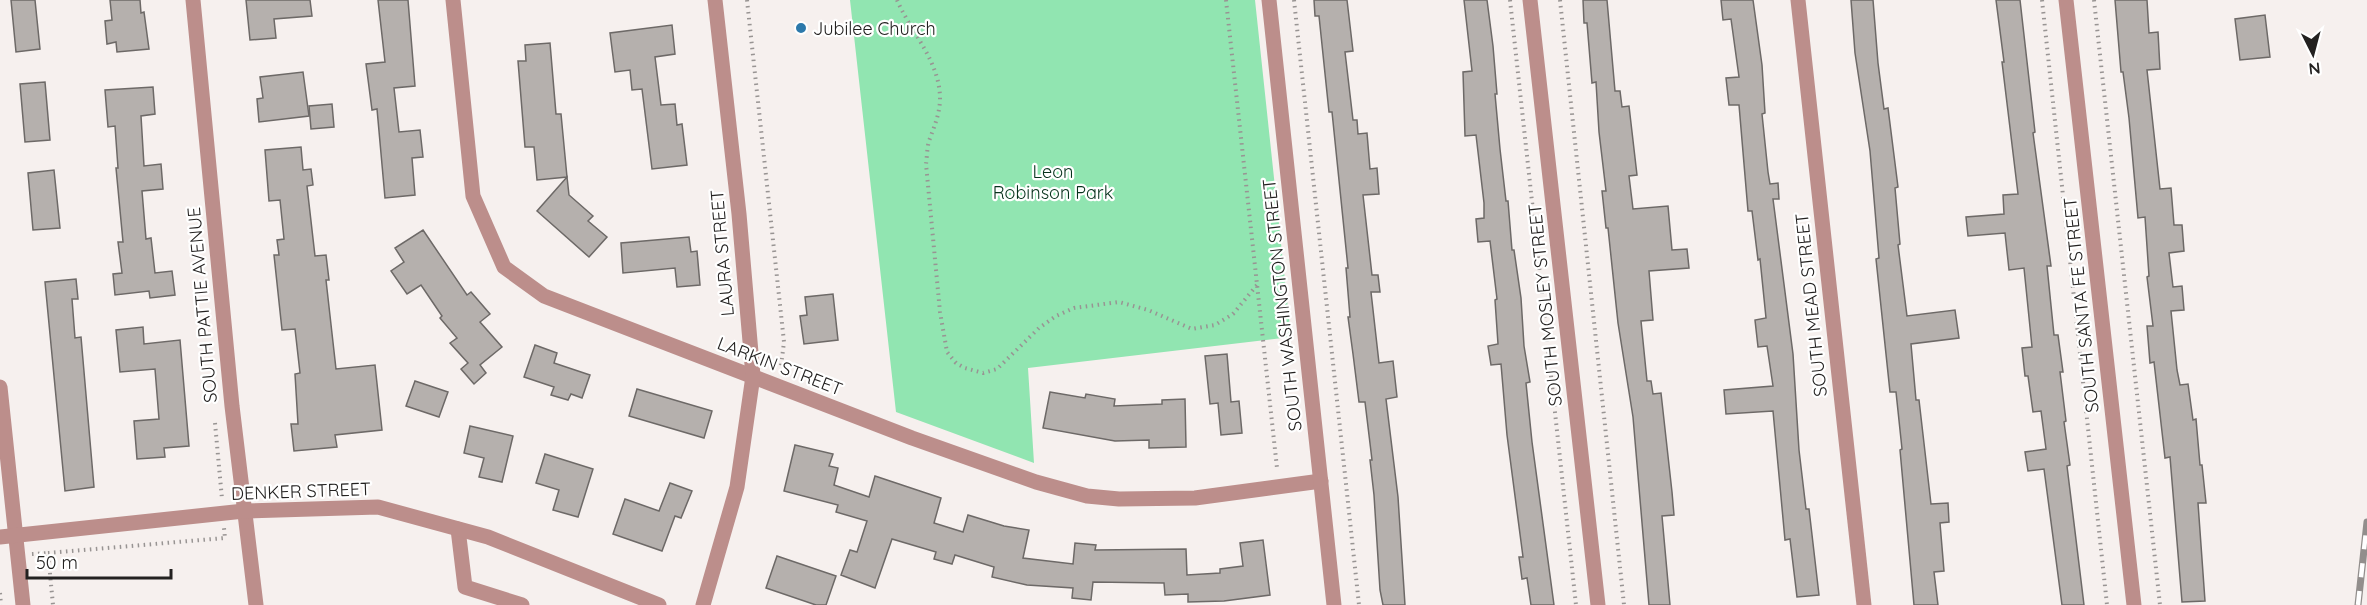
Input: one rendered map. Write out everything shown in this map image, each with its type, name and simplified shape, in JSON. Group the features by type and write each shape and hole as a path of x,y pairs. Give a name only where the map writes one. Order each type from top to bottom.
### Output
{"street":[{"name":"SOUTH PATTIE AVENUE","path":"193,0 232,406 256,605"},
{"name":"LARKIN STREET","path":"453,0 473,196 504,267 544,296 934,446 1036,482 1087,496 1119,499 1195,498 1321,481"},
{"name":"LAURA STREET","path":"703,605 737,487 753,376 740,214 715,0"},
{"name":"SOUTH WASHINGTON STREET","path":"1269,0 1334,605"},
{"name":"SOUTH MOSLEY STREET","path":"1530,0 1598,605"},
{"name":"SOUTH MEAD STREET","path":"1798,0 1864,605"},
{"name":"SOUTH SANTA FE STREET","path":"2066,0 2134,605"},
{"path":"0,387 23,605"},
{"name":"DENKER STREET","path":"0,537 244,511 378,507 488,537 659,605"},
{"path":"458,529 465,587 522,605"}],"path":[{"path":"747,0 784,342 781,366"},
{"path":"897,0 903,15 933,66 940,99 937,122 928,143 926,164 940,312 947,352 956,363 964,368 983,373 997,369 1040,328 1056,316 1074,308 1119,302 1148,310 1192,329 1215,325 1233,315 1257,285"},
{"path":"1226,0 1277,468"},
{"path":"1294,0 1359,605"},
{"path":"1510,0 1576,605"},
{"path":"1560,0 1624,605"},
{"path":"2042,0 2107,605"},
{"path":"2094,0 2160,605"},
{"path":"48,553 225,538 215,420"},
{"path":"0,593 1,605"}],"green space":[{"name":"Leon Robinson Park","path":"850,0 1255,0 1291,337 1028,368 1034,463 896,412"}],"building":[{"path":"11,0 35,0 40,49 16,52"},
{"path":"110,0 140,0 149,49 117,52 116,42 107,44 105,21 112,20"},
{"path":"246,0 310,0 312,16 274,19 276,38 250,40"},
{"path":"378,0 408,0 415,86 394,88 399,132 420,130 423,157 412,158 415,195 385,198 377,109 372,110 366,64 385,62"},
{"path":"1314,0 1347,0 1353,51 1345,52 1353,120 1357,120 1358,134 1367,133 1370,169 1377,168 1379,194 1363,195 1372,275 1378,275 1380,292 1371,292 1379,363 1393,361 1397,397 1386,399 1398,497 1405,605 1383,605 1380,590 1370,460 1372,460 1365,402 1359,402 1348,317 1350,317 1346,268 1348,268 1332,112 1329,112 1319,16 1315,16"},
{"path":"1464,0 1487,0 1493,46 1500,149 1506,201 1508,201 1512,250 1514,250 1521,298 1524,346 1530,382 1526,383 1532,442 1554,605 1531,605 1527,578 1522,579 1519,557 1523,557 1507,435 1501,364 1491,365 1488,346 1498,344 1495,300 1497,299 1490,241 1478,242 1476,219 1484,218 1484,203 1476,135 1465,136 1463,72 1472,71"},
{"path":"1583,0 1607,0 1615,91 1620,91 1622,107 1629,106 1637,175 1629,176 1633,209 1668,206 1672,250 1687,249 1689,268 1649,271 1653,320 1641,321 1647,381 1651,381 1653,394 1661,393 1672,492 1674,515 1662,516 1670,605 1649,605 1633,417 1618,323 1608,228 1606,228 1602,191 1606,191 1596,82 1592,83"},
{"path":"1721,0 1753,0 1762,65 1765,113 1762,114 1768,172 1770,184 1778,183 1779,199 1773,199 1793,354 1799,450 1806,509 1809,509 1819,595 1797,597 1790,539 1785,540 1773,411 1726,414 1724,390 1773,386 1767,346 1758,347 1755,320 1766,318 1760,259 1758,260 1752,211 1748,211 1739,105 1729,105 1726,78 1739,77 1731,19 1723,20"},
{"path":"1851,0 1873,0 1884,109 1888,108 1898,187 1895,188 1900,244 1898,245 1907,316 1955,310 1959,338 1911,344 1916,400 1919,400 1931,504 1948,503 1949,522 1940,523 1944,571 1934,572 1938,605 1914,605 1900,450 1902,449 1896,392 1890,392 1876,259 1879,258 1870,151 1855,53"},
{"path":"1996,0 2020,0 2035,132 2033,133 2051,266 2047,266 2054,335 2058,335 2063,372 2060,372 2070,465 2067,466 2084,605 2062,605 2044,469 2028,471 2025,452 2046,449 2041,411 2033,412 2028,376 2025,376 2022,348 2032,347 2024,268 2009,270 2005,233 1968,236 1966,217 2004,214 2003,195 2018,194"},
{"path":"2115,0 2147,0 2149,33 2158,32 2160,69 2147,70 2160,189 2171,188 2174,225 2182,225 2184,251 2169,253 2173,287 2182,286 2184,310 2171,311 2180,385 2188,384 2193,420 2196,419 2200,465 2202,465 2206,503 2198,503 2205,601 2182,602 2170,457 2165,458 2154,362 2150,363 2147,326 2153,326 2147,277 2149,276 2145,217 2138,218"},
{"path":"2265,15 2270,57 2240,60 2235,19"},
{"path":"672,25 675,54 655,57 661,105 675,104 677,125 682,124 687,165 652,169 642,89 632,90 630,70 615,72 610,33"},
{"path":"550,43 556,114 561,114 567,177 537,180 534,147 525,147 518,61 526,61 525,45"},
{"path":"303,72 309,116 259,122 257,99 263,98 260,77"},
{"path":"45,82 50,140 25,142 20,84"},
{"path":"153,87 155,114 141,116 144,166 161,164 163,189 142,191 146,239 151,238 155,273 172,271 175,295 150,298 149,291 115,295 113,274 122,273 118,242 123,242 116,168 118,168 115,126 108,127 105,90"},
{"path":"332,104 334,127 311,129 309,106"},
{"path":"301,147 303,170 311,169 313,185 307,186 315,256 326,255 329,280 326,280 336,369 375,365 382,430 335,435 337,447 294,451 291,424 298,424 295,374 300,373 295,329 282,330 274,255 279,255 277,240 284,239 280,200 269,201 265,150"},
{"path":"54,170 60,228 33,230 28,173"},
{"path":"567,177 569,195 593,216 588,221 607,237 589,257 537,211"},
{"path":"423,230 467,295 471,292 490,314 480,322 502,347 480,365 486,373 474,384 461,369 468,363 450,343 457,338 440,318 442,316 421,285 407,294 391,271 404,262 395,248"},
{"path":"689,237 691,252 697,251 700,285 677,287 675,268 623,273 621,243"},
{"path":"76,279 78,299 72,299 75,338 81,337 94,487 65,491 45,282"},
{"path":"833,294 838,340 804,344 800,316 807,315 805,297"},
{"path":"143,327 144,344 180,340 189,446 164,448 165,457 137,459 134,421 159,419 155,369 120,372 116,330"},
{"path":"535,345 557,353 554,363 590,375 582,398 571,394 568,400 551,395 554,387 524,377"},
{"path":"1227,354 1231,402 1239,401 1242,433 1221,435 1218,403 1210,404 1205,356"},
{"path":"415,381 448,392 439,417 406,406"},
{"path":"637,389 712,411 704,438 629,416"},
{"path":"1050,392 1085,398 1086,394 1115,399 1114,406 1162,404 1162,400 1185,399 1186,447 1149,448 1149,440 1115,441 1043,428"},
{"path":"470,426 513,436 502,482 479,477 484,458 464,453"},
{"path":"795,445 833,454 829,466 838,468 834,485 869,497 875,476 941,498 934,523 963,532 968,515 1004,526 1029,530 1023,558 1073,564 1075,543 1096,545 1095,550 1186,549 1187,575 1220,573 1220,569 1243,566 1240,543 1263,540 1270,595 1224,601 1188,602 1188,594 1165,595 1164,583 1093,582 1091,600 1072,598 1073,588 1027,585 992,577 994,567 955,555 952,564 934,559 936,552 892,539 875,588 841,575 850,550 857,552 867,521 836,512 838,505 784,491"},
{"path":"545,454 593,469 578,517 553,510 559,490 536,483"},
{"path":"670,483 692,491 681,518 675,516 662,551 613,534 625,499 659,511"},
{"path":"777,556 836,576 826,605 816,605 766,588"}],"railway":[{"path":"2358,605 2367,522"}],"place":[{"name":"Jubilee Church","path":"801,28"}]}
